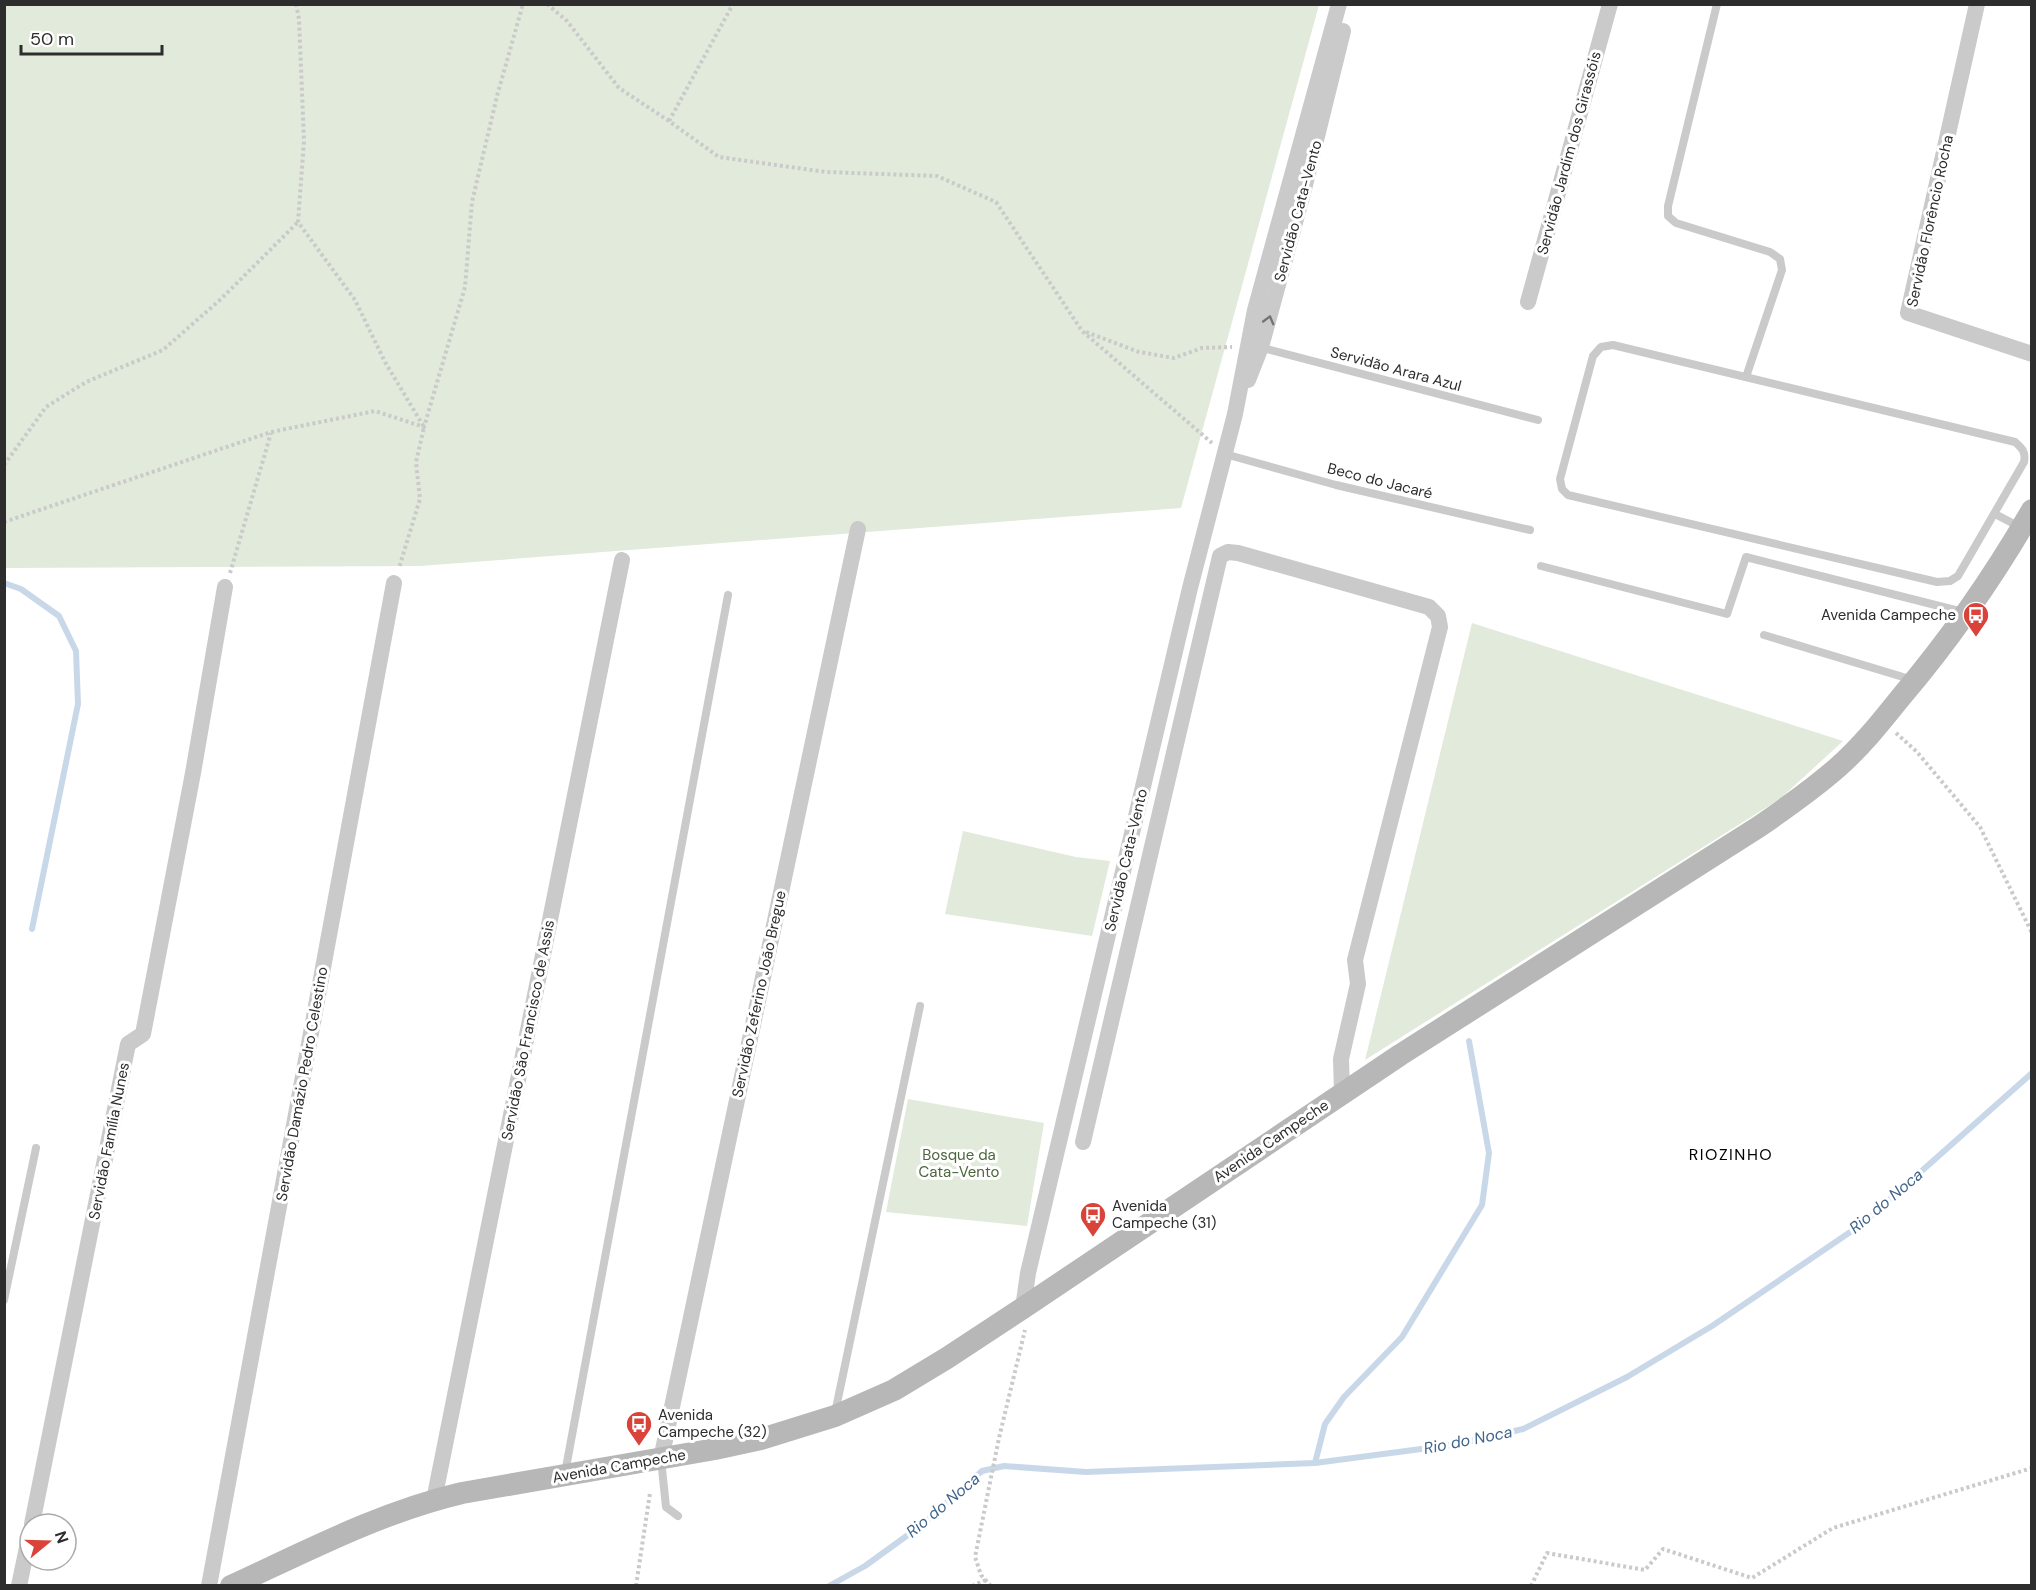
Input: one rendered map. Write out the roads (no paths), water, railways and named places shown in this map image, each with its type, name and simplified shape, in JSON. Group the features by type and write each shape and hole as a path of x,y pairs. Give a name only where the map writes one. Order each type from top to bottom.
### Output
{"main road":[{"name":"Avenida Campeche","path":"231,1586 366,1524 434,1500 760,1439 835,1416 867,1403 918,1377 1483,1001 1760,826 1812,789 1838,767 1882,721 1915,680 1967,612 2028,516"}],"street":[{"name":"Servidão Cata-Vento","path":"1309,143 1339,4"},
{"name":"Servidão Cata-Vento","path":"1023,1308 1028,1273 1234,414 1350,4"},
{"name":"Servidão Jardim dos Girassóis","path":"1528,302 1610,4"},
{"name":"Servidão Florêncio Rocha","path":"1977,4 1908,313 2031,354"},
{"name":"Servidão Zeferino João Bregue","path":"658,1459 858,529"},
{"path":"1083,1142 1220,556 1228,552 1429,607 1438,616 1440,627 1355,960 1358,984 1341,1059 1342,1094"},
{"name":"Servidão São Francisco de Assis","path":"434,1500 622,560"},
{"name":"Servidão Damázio Pedro Celestino","path":"209,1586 394,583"},
{"name":"Servidão Família Nunes","path":"34,1512 128,1044 143,1034 197,753 225,587"},
{"path":"1154,743 1175,748"}],"lane":[{"path":"1717,4 1668,206 1668,216 1676,223 1770,252 1780,259 1782,270 1746,377"},
{"path":"1613,345 2015,442 2022,448 2025,455 2024,462 1995,514 1958,576 1950,581 1937,582 1568,495 1562,489 1560,479 1593,356 1600,347 1613,345"},
{"name":"Servidão Arara Azul","path":"1254,346 1538,420"},
{"name":"Beco do Jacaré","path":"1225,454 1336,485 1530,530"},
{"path":"1995,514 2028,516"},
{"path":"1541,566 1727,614 1746,557 1967,612"},
{"path":"565,1475 728,595"},
{"path":"1764,634 1915,680"},
{"path":"835,1416 920,1006"},
{"path":"4,1300 36,1148"},
{"path":"658,1459 666,1508 678,1516"}],"waterway":[{"path":"4,583 21,589 59,616 76,651 78,704 32,929"},
{"path":"1315,1463 1325,1424 1344,1397 1402,1337 1482,1205 1489,1153 1469,1041"},
{"name":"Rio do Noca","path":"829,1586 865,1566 923,1524 982,1471 1004,1466 1086,1472 1315,1463 1459,1444 1523,1429 1627,1377 1712,1326 1862,1224 2032,1073"}],"place":[{"name":"Avenida Campeche","path":"1976,638"},
{"name":"Avenida Campeche (31)","path":"1093,1238"},
{"name":"Avenida Campeche (32)","path":"639,1447"}],"district":[{"name":"RIOZINHO","path":"1731,1154"}],"park label":[{"name":"Bosque da Cata-Vento","path":"959,1164"}]}
